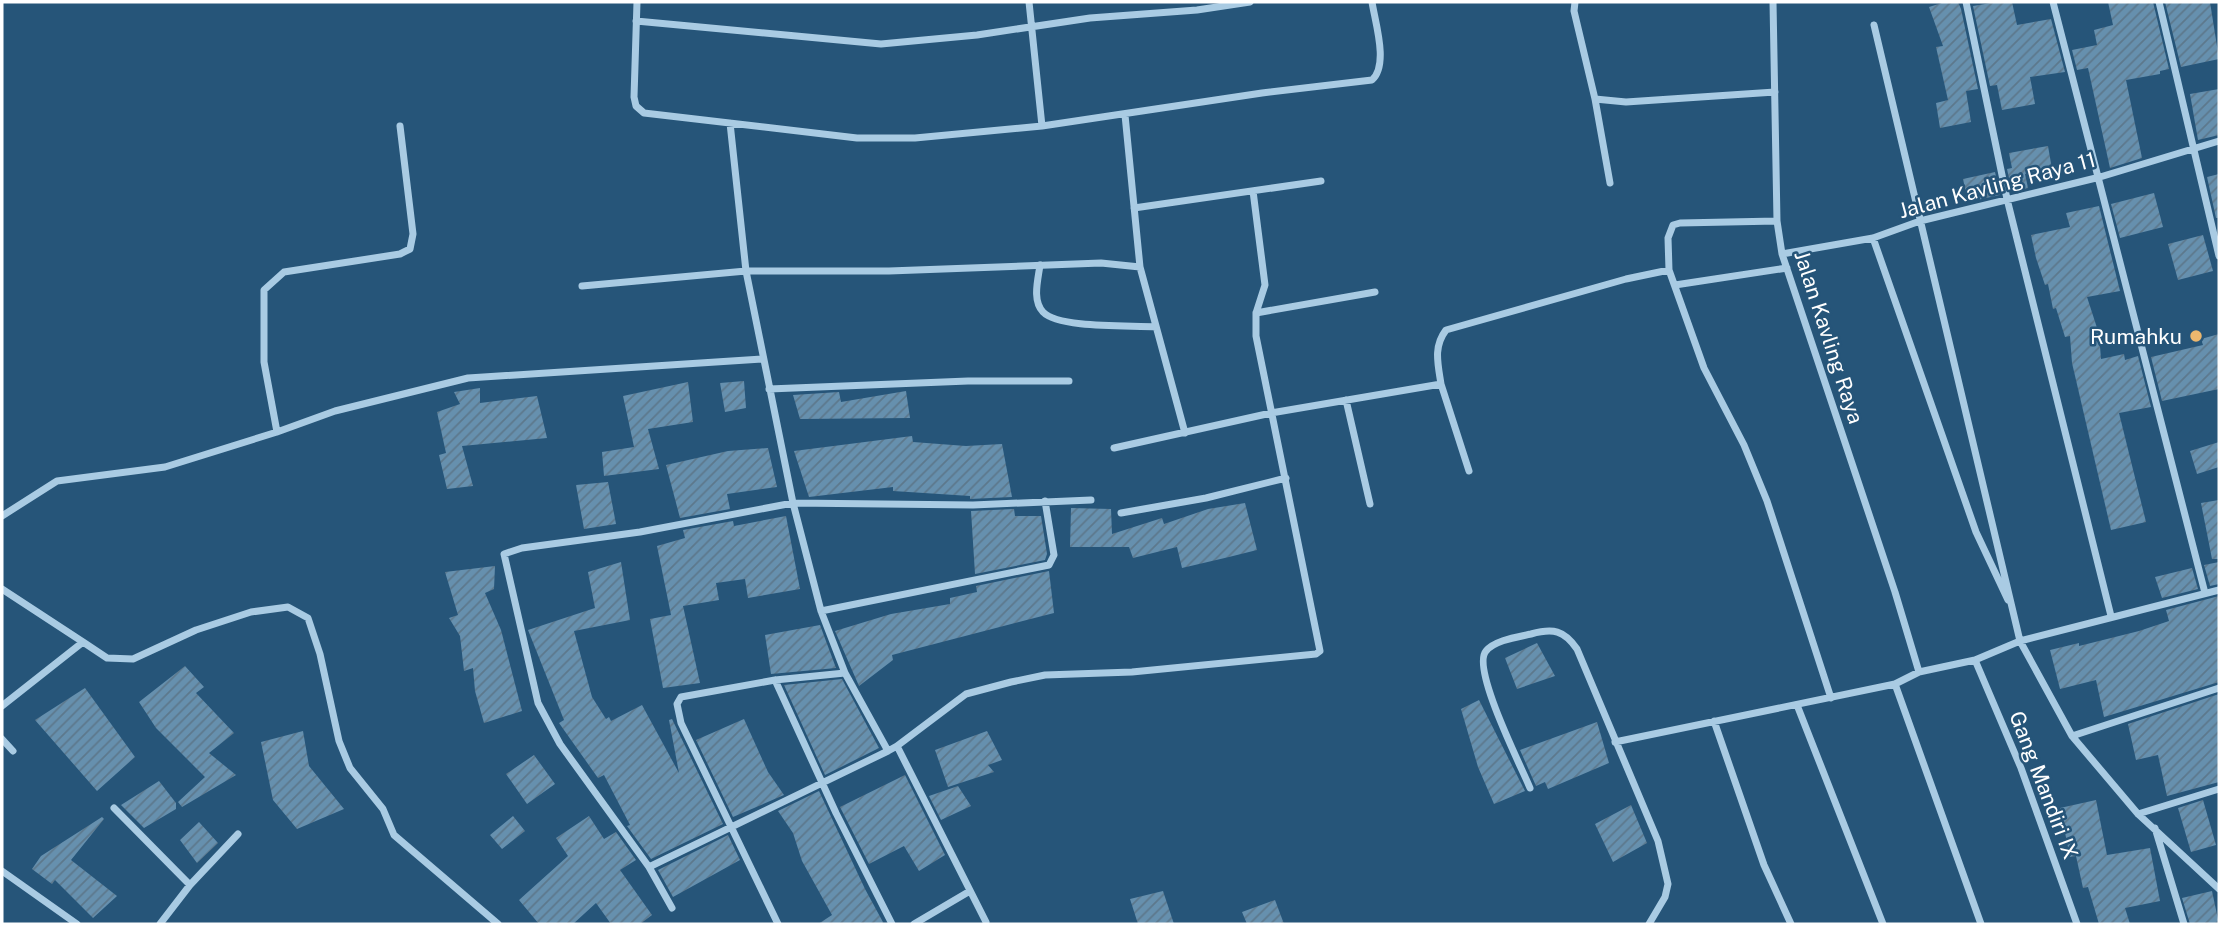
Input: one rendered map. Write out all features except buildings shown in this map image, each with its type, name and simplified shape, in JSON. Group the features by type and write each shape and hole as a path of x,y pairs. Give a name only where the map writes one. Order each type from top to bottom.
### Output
{"street":[{"path":"637,2 634,97 640,111 650,116 884,138 1042,126 1372,80 1380,69 1372,2"},
{"path":"1028,2 1042,126"},
{"path":"636,21 881,44 1250,2"},
{"path":"1575,2 1574,11 1595,99 1610,183"},
{"name":"Jalan Kavling Raya","path":"1773,2 1777,221 1782,254 1895,592 1919,672"},
{"path":"1966,2 2007,199 2111,616"},
{"path":"2053,2 2205,593"},
{"path":"2159,2 2219,256"},
{"path":"1874,25 2020,641 2072,736 2138,814 2219,889"},
{"path":"1595,99 1626,102 1775,92"},
{"path":"1125,114 1140,267 1185,433"},
{"path":"730,123 746,271 793,503 821,611 845,673 888,751"},
{"path":"277,432 264,362 264,290 284,272 400,254 410,248 413,234 400,126"},
{"name":"Jalan Kavling Raya 11","path":"1782,254 1873,238 1920,221 2100,177 2219,141"},
{"path":"1134,208 1321,181"},
{"path":"649,867 888,751 966,694 1045,675 1132,672 1316,654 1320,651 1254,324 1265,285 1253,191"},
{"path":"1777,221 1689,222 1673,225 1668,238 1669,270 1704,368 1744,445 1767,501 1831,698"},
{"path":"1873,238 1976,532 2001,592 2010,604"},
{"path":"582,286 746,271 889,271 1101,263 1140,267"},
{"path":"1040,265 1036,294 1043,312 1049,316 1067,322 1156,327"},
{"path":"1675,285 1787,268"},
{"path":"1469,471 1441,384 1437,350 1439,339 1446,330 1626,279 1669,270"},
{"path":"1256,313 1375,292"},
{"path":"2,516 57,481 165,467 335,411 468,378 762,359"},
{"path":"769,389 968,381 1069,381"},
{"path":"1114,449 1270,413 1441,384"},
{"path":"1346,400 1370,504"},
{"path":"1121,513 1206,498 1286,478"},
{"path":"672,908 649,867 560,744 538,703 504,554 522,548 640,533 793,503 973,505 1091,500"},
{"path":"821,611 1049,565 1054,555 1045,501"},
{"path":"1976,532 1993,528"},
{"path":"2,589 107,659 145,656 197,630 251,612 288,607 308,618 320,654 339,741 350,768 383,809 394,835 498,924"},
{"path":"1615,742 1895,684 1919,672 1975,660 2020,641 2219,590"},
{"path":"1530,788 1482,671 1485,651 1549,629 1562,632 1577,649 1658,841 1668,884 1665,898 1649,924"},
{"path":"2,706 83,642"},
{"name":"Gang Mandiri IX","path":"1975,660 2021,768 2077,924"},
{"path":"778,924 681,723 677,704 681,697 775,680 845,673"},
{"path":"775,680 822,783 892,924"},
{"path":"1895,684 1981,924"},
{"path":"2072,736 2219,688"},
{"path":"1797,705 1883,924"},
{"path":"1714,721 1764,865 1791,924"},
{"path":"2,739 13,751"},
{"path":"897,746 986,922"},
{"path":"2138,814 2219,789"},
{"path":"114,808 190,885"},
{"path":"2155,827 2184,924"},
{"path":"160,924 190,885 238,834"},
{"path":"2,871 77,924"},
{"path":"914,924 970,891"}],"place":[{"name":"Rumahku","path":"2196,336"}]}
